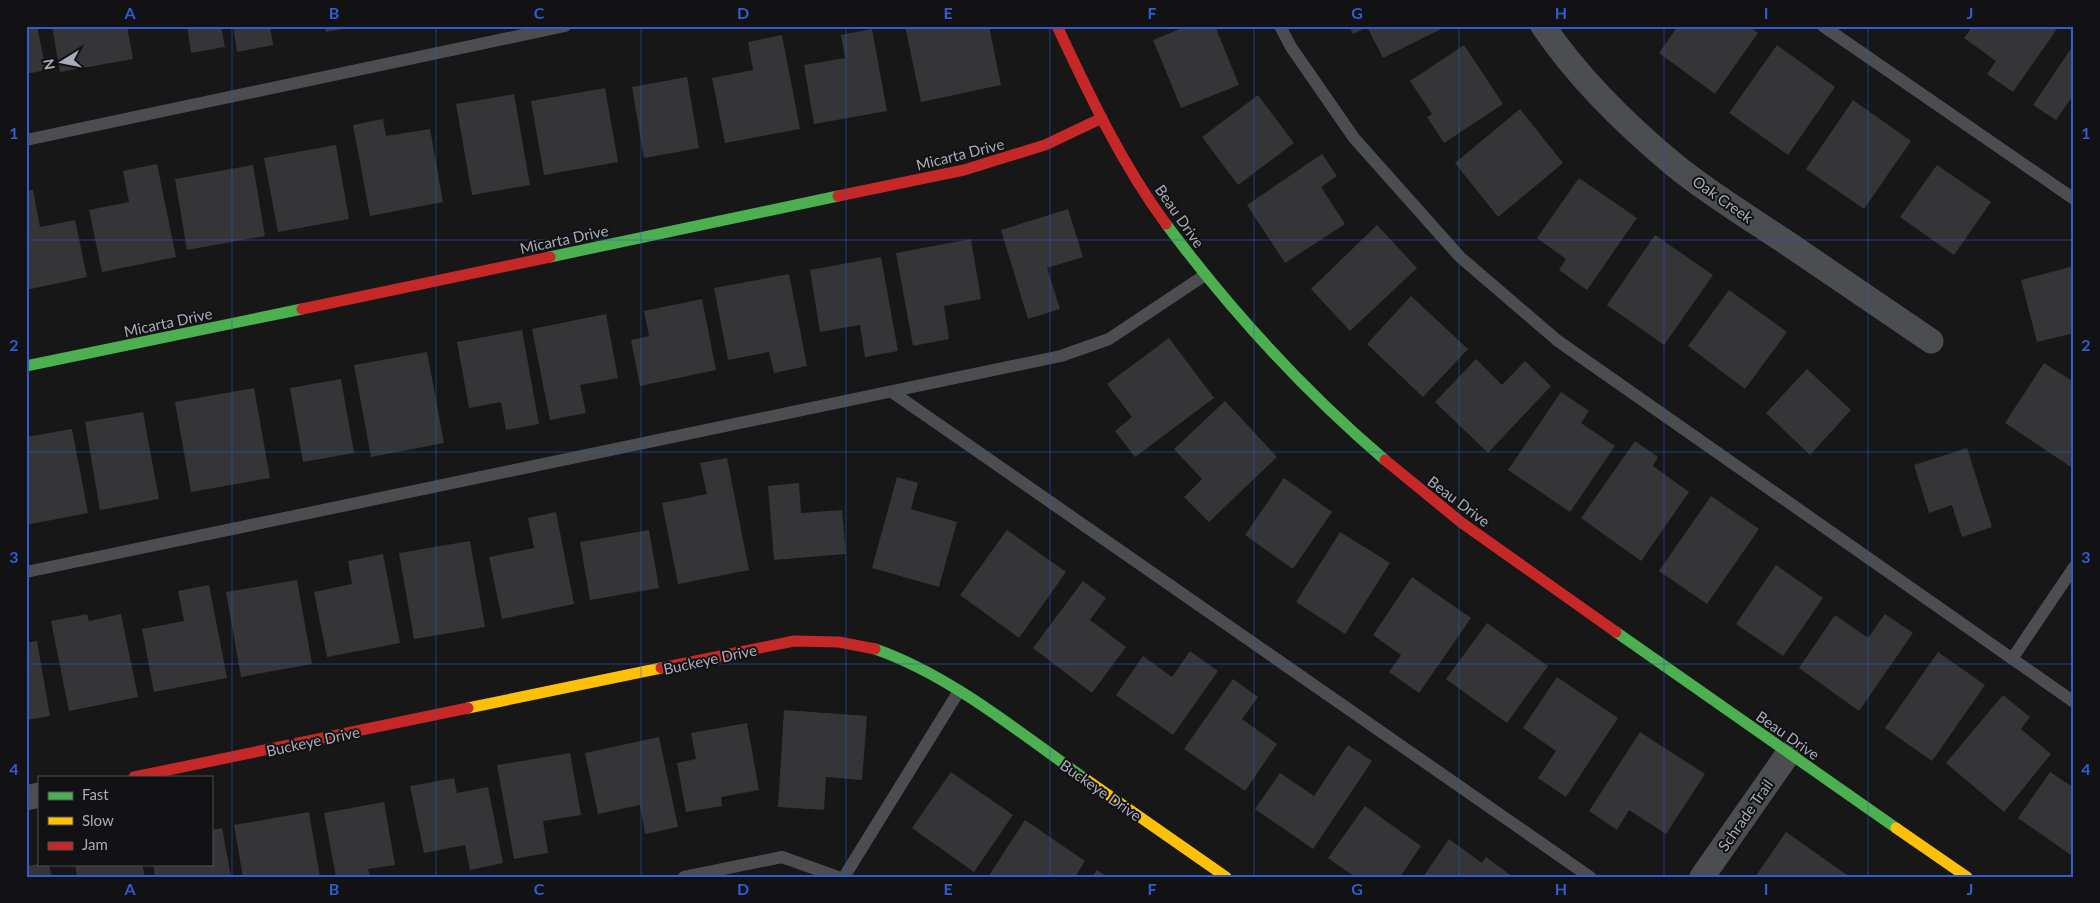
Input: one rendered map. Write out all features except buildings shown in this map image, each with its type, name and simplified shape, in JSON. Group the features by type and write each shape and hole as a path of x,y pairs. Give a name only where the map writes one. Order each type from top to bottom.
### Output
{"street":[{"name":"Beau Drive","path":"1057,26 1102,118 1128,166 1156,211 1228,304 1340,419 1418,490 1462,523 1788,754 1967,877"},
{"name":"Oak Creek","path":"1542,26 1558,48 1600,95 1638,133 1679,168 1931,341"},
{"name":"Micarta Drive","path":"26,366 964,170 1009,158 1046,145 1102,118"},
{"name":"Buckeye Drive","path":"139,776 794,641 841,641 856,643 888,653 916,665 959,691 1226,877"},
{"name":"Schrade Trail","path":"1702,877 1788,754"}],"lane":[{"path":"26,140 565,26"},
{"path":"1280,26 1291,47 1354,138 1460,257 1558,342 2074,702"},
{"path":"1823,26 2074,199"},
{"path":"26,572 1061,356 1109,339 1205,275"},
{"path":"892,392 1590,877"},
{"path":"2012,659 2074,567"},
{"path":"844,877 959,691"},
{"path":"684,877 782,857 838,877"}],"traffic: fast":[{"path":"550,257 838,196"},
{"path":"1166,224 1216,288 1269,348 1325,406 1385,460"},
{"path":"26,366 302,309"},
{"path":"1616,632 1896,828"},
{"path":"875,649 903,660 957,689 1010,724 1084,778"}],"traffic: slow":[{"path":"468,708 661,668"},
{"path":"1084,778 1226,877"},
{"path":"1896,828 1967,877"}],"traffic: jam":[{"path":"1057,26 1120,152 1134,177 1166,224"},
{"path":"838,196 964,170 1045,145 1102,118"},
{"path":"302,309 550,257"},
{"path":"1385,460 1462,523 1616,632"},
{"path":"661,668 794,641 839,642 875,649"},
{"path":"139,776 468,708"}]}
